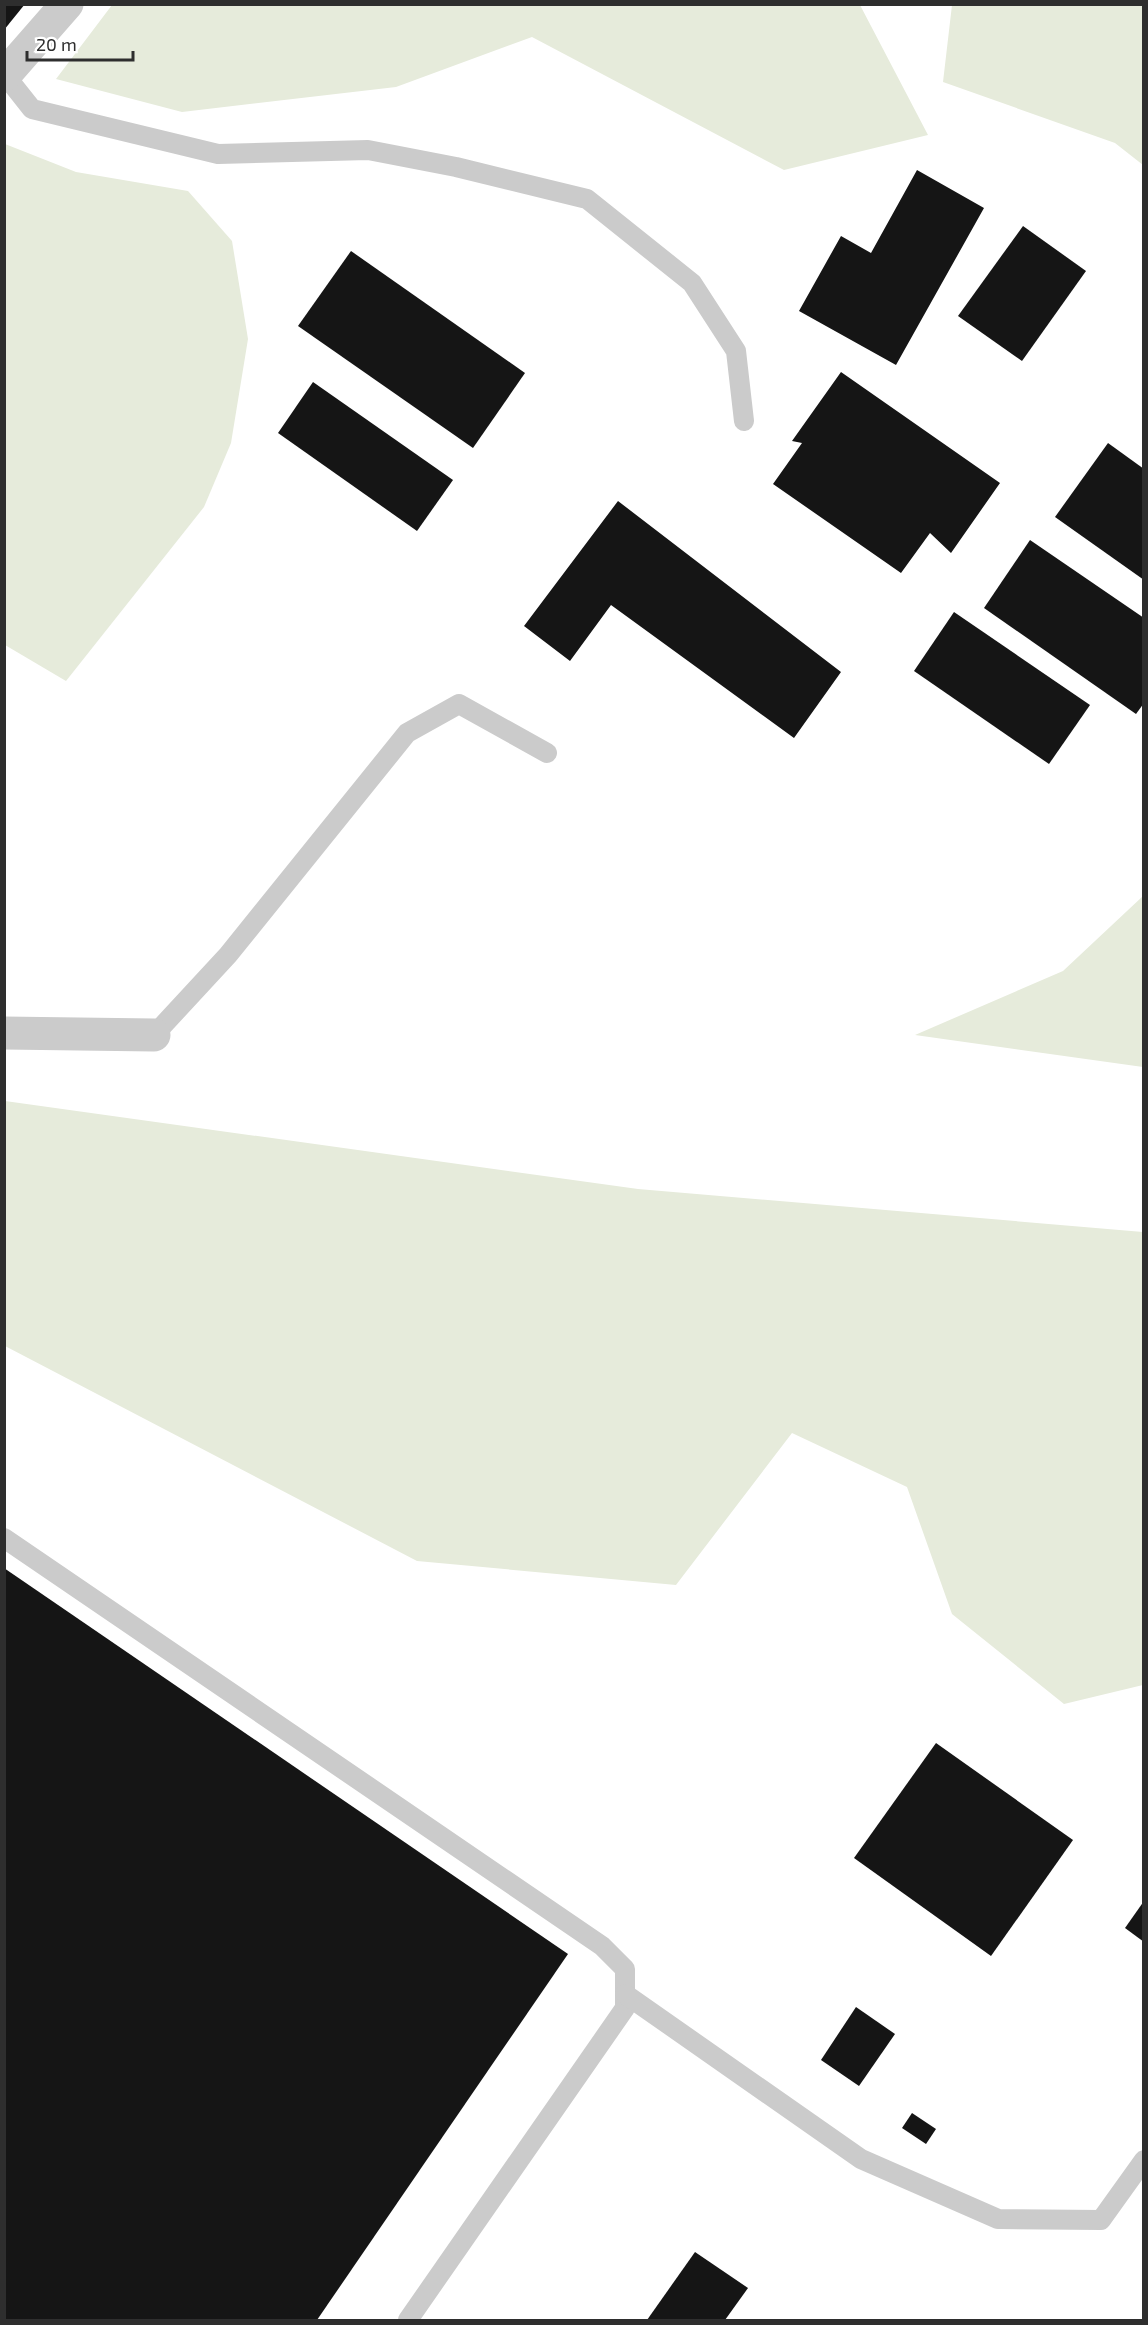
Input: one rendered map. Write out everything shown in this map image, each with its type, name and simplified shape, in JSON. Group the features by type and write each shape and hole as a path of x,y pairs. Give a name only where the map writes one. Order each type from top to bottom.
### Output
{"street":[{"path":"5,76 67,4"},
{"path":"4,1033 154,1035"}],"lane":[{"path":"5,76 32,109 218,154 368,150 456,167 587,199 692,283 736,351 744,421"},
{"path":"154,1035 228,955 407,733 459,705 547,753"},
{"path":"4,1538 602,1946 625,1969 625,2008 408,2320"},
{"path":"625,1994 861,2159 998,2218 1101,2220 1143,2160"}],"green space":[{"path":"112,5 860,5 928,135 784,170 532,37 396,87 182,112 56,79"},
{"path":"952,5 1143,5 1143,165 1115,143 943,82"},
{"path":"5,144 76,172 188,191 232,241 248,339 231,443 204,507 66,681 5,645"},
{"path":"1143,896 1143,1067 915,1035 1063,971"},
{"path":"5,1101 638,1189 1143,1232 1143,1685 1064,1704 952,1614 907,1487 792,1433 676,1585 417,1561 5,1346"}],"building":[{"path":"4,4 25,4 4,30"},
{"path":"917,170 984,208 896,365 799,311 841,236 871,253"},
{"path":"1023,226 1086,271 1022,361 958,316"},
{"path":"351,251 525,373 473,448 298,326"},
{"path":"841,372 1000,483 951,553 930,533 901,573 773,484 802,443 792,441"},
{"path":"313,382 453,480 417,531 278,433"},
{"path":"1108,443 1144,469 1144,580 1055,517"},
{"path":"618,501 841,672 794,738 611,605 570,661 524,626"},
{"path":"1030,540 1144,618 1144,703 1136,714 984,608"},
{"path":"954,612 1090,705 1049,764 914,671"},
{"path":"4,1568 568,1954 317,2320 4,2320"},
{"path":"936,1743 1073,1840 991,1956 854,1858"},
{"path":"1144,1901 1144,1942 1125,1928"},
{"path":"856,2007 895,2034 859,2086 821,2060"},
{"path":"912,2113 936,2129 926,2144 902,2128"},
{"path":"695,2252 748,2288 725,2320 647,2320"}]}
